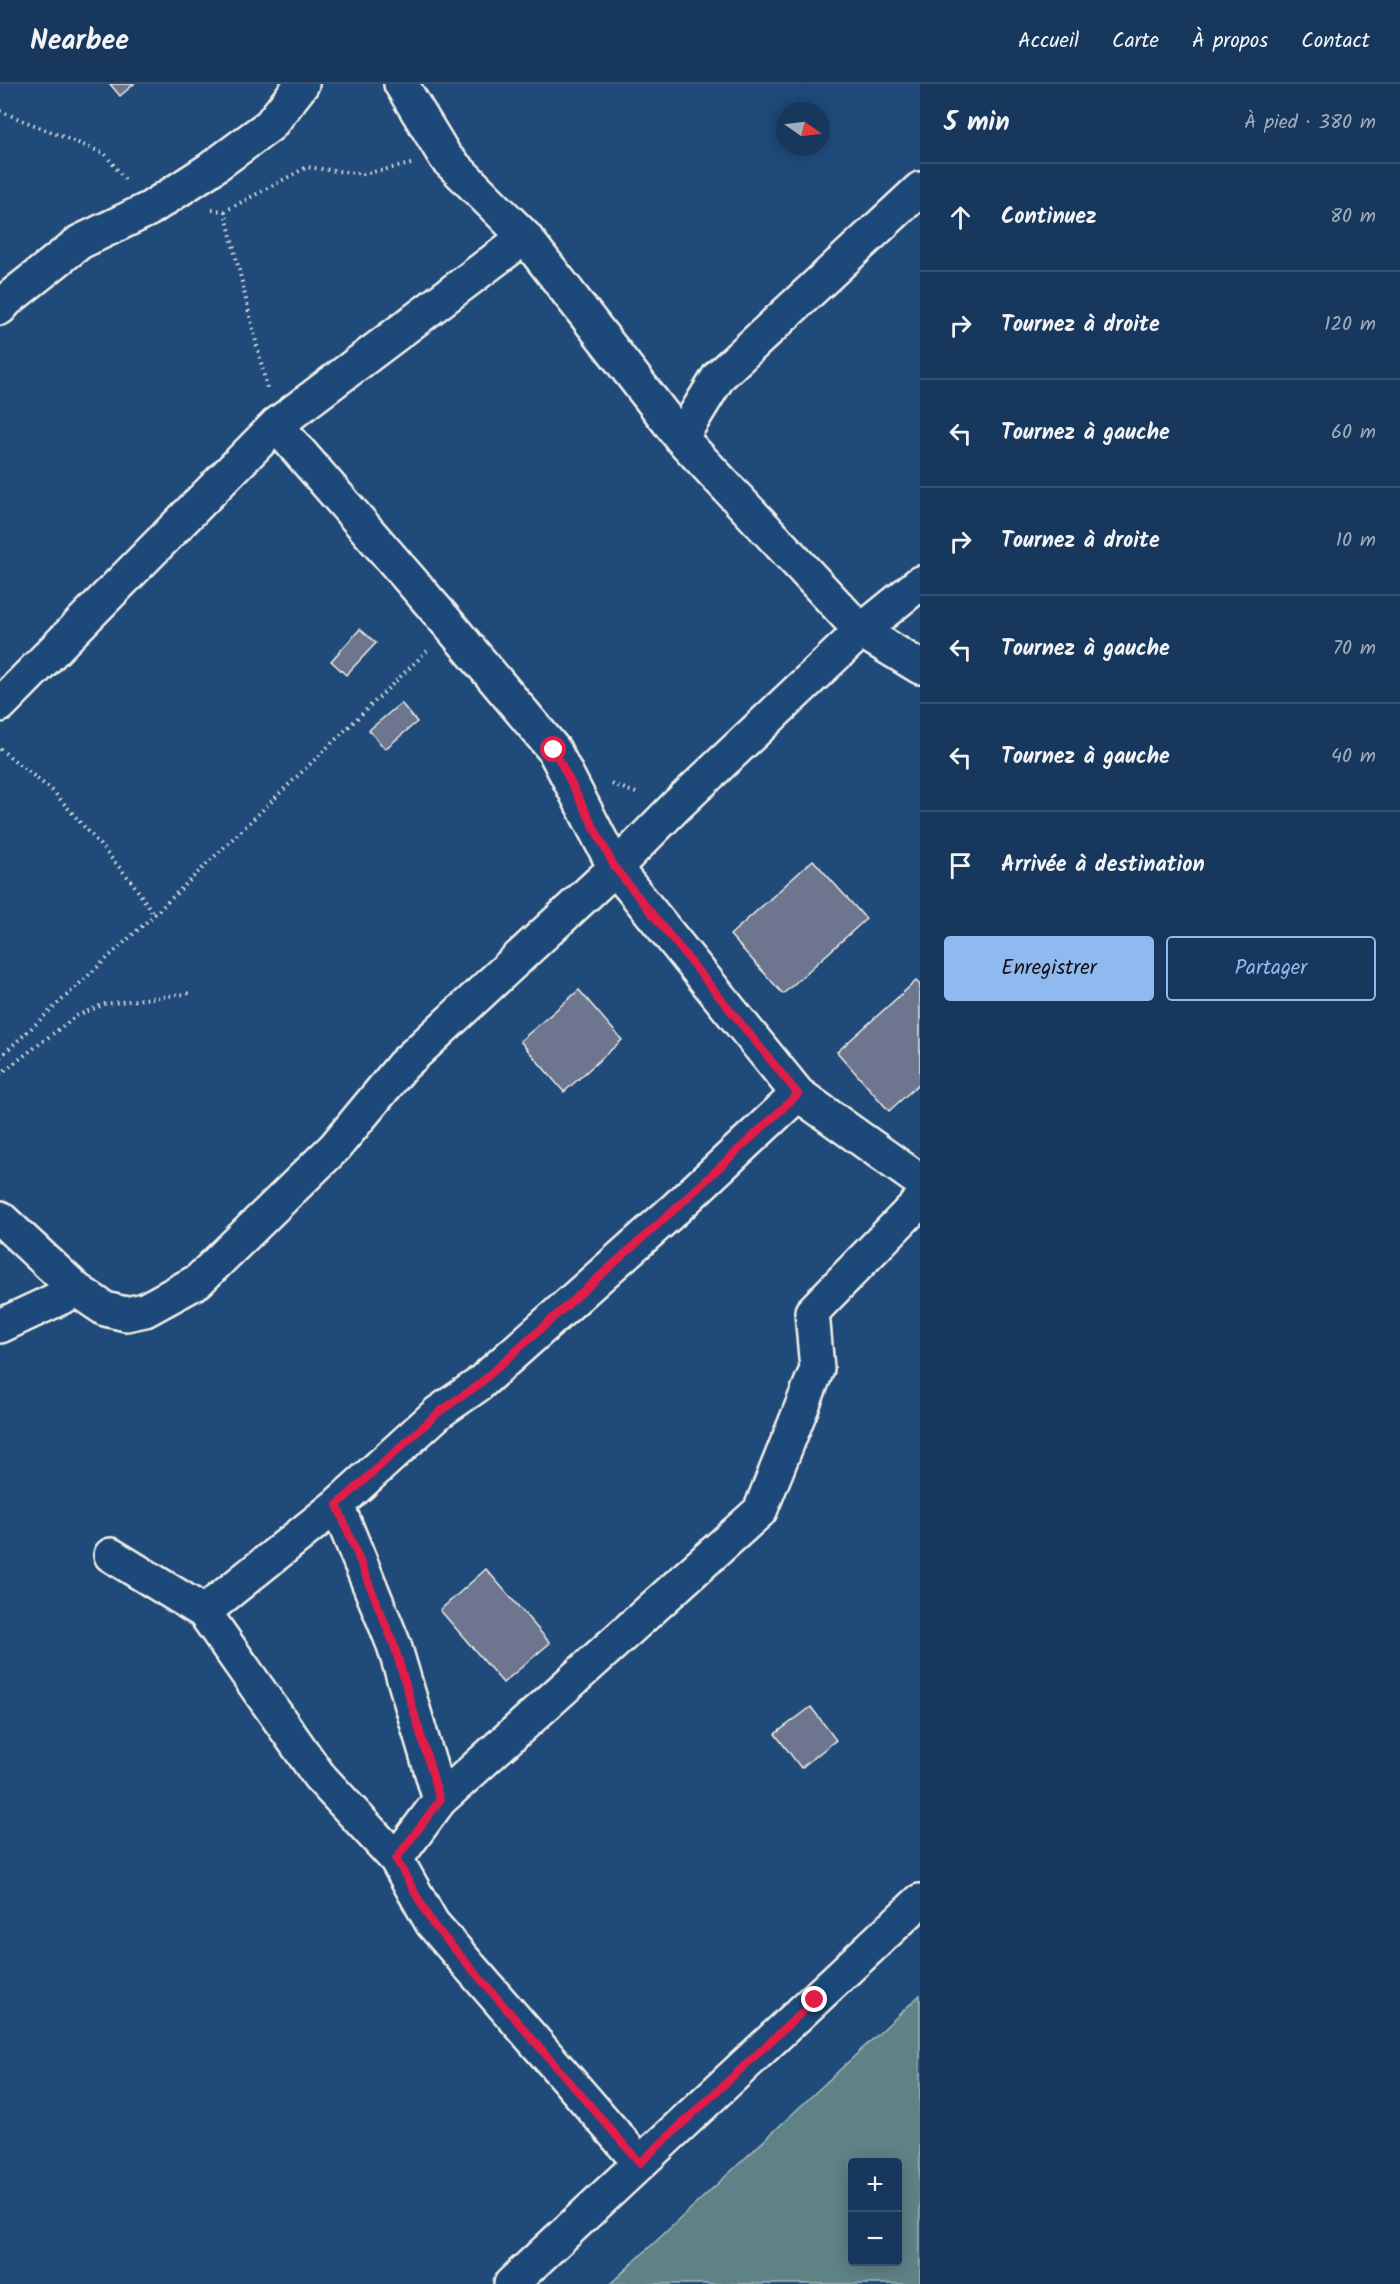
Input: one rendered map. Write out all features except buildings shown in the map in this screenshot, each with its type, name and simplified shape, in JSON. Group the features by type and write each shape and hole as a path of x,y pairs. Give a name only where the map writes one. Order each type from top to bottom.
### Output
{"street":[{"path":"0,308 80,242 149,209 209,170 270,125 302,84"},
{"path":"401,84 446,158 525,237 681,438 861,631 920,667"},
{"path":"681,438 719,376 920,189"},
{"path":"0,705 276,425 525,237"},
{"path":"276,425 554,750 615,868 798,1094 920,1181"},
{"path":"0,1218 77,1290 105,1309 126,1314 145,1310 198,1281 335,1147 403,1065 615,868 676,806 861,631 920,583"},
{"path":"204,1612 337,1505 439,1412 478,1385 675,1209 798,1094"},
{"path":"396,1859 440,1800 760,1511 817,1369 812,1312 920,1201"},
{"path":"0,1326 77,1290"},
{"path":"337,1505 394,1645 440,1800"},
{"path":"111,1555 204,1612 319,1776 396,1859 432,1923 640,2163"},
{"path":"511,2284 920,1901"}],"path":[{"path":"225,211 276,425"},
{"path":"0,1057 154,915 451,627"},
{"path":"0,749 54,792 132,882 154,915"},
{"path":"0,1074 76,1016 105,1004 192,993"}],"green space":[{"path":"920,1995 920,2284 610,2284"}],"route":[{"path":"554,750 615,868 798,1094 675,1209 478,1385 439,1412 337,1505 394,1645 440,1800 396,1859 432,1923 640,2163 815,2000"}]}
